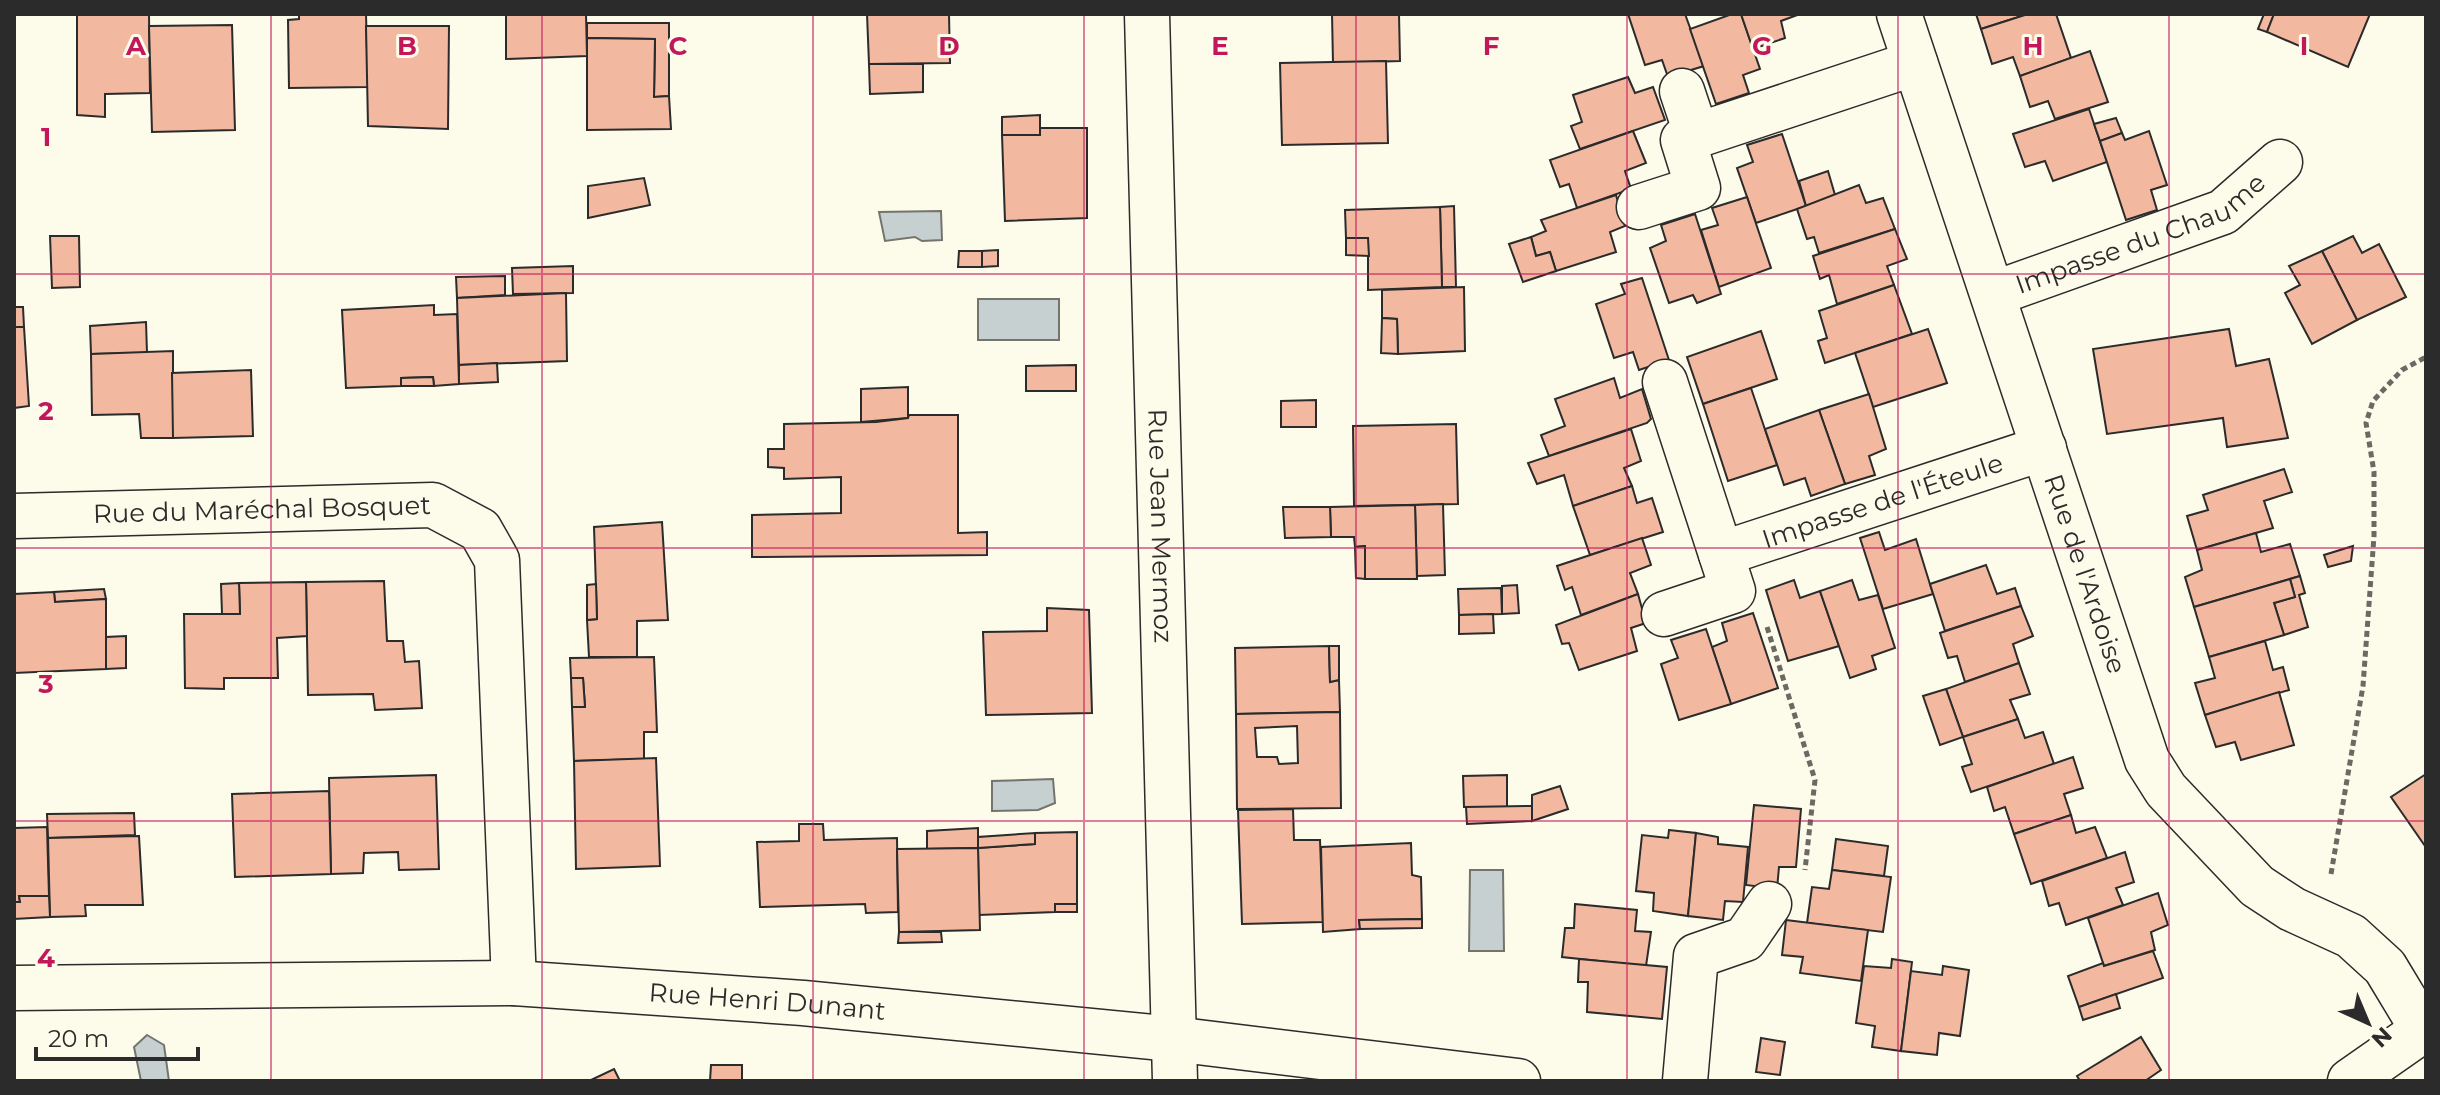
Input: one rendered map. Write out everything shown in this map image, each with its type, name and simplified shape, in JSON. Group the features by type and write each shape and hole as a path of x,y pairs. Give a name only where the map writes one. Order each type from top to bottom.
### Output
{"street":[{"name":"Rue Jean Mermoz","path":"1147,14 1174,1060"},
{"name":"Rue de l'Ardoise","path":"1899,14 2147,760 2166,790 2257,886 2292,909 2351,936 2385,967 2425,1029"},
{"path":"1639,207 1698,188 1683,140 1915,63"},
{"path":"1682,91 1697,136"},
{"name":"Impasse du Chaume","path":"1993,294 2223,212 2280,162"},
{"path":"1665,382 1727,572"},
{"name":"Impasse de l'Éteule","path":"1664,614 1727,572 2044,448"},
{"name":"Rue du Maréchal Bosquet","path":"14,516 433,505 480,530 497,560 514,983"},
{"path":"1685,1081 1696,956 1745,939 1769,904"},
{"name":"Rue Henri Dunant","path":"14,988 514,983 803,1003 1174,1060 1518,1081"},
{"path":"2350,1081 2425,1029"}],"path":[{"path":"2323,922 2363,686 2374,520 2374,472 2366,423 2373,401 2402,370 2426,357"},
{"path":"1727,572 1761,609 1815,780 1803,890 1769,904"}],"shaded area":[{"path":"941,211 942,240 922,241 915,237 885,241 879,212"},
{"path":"978,299 1059,299 1059,340 978,340"},
{"path":"1053,779 1055,803 1038,810 992,811 992,781"},
{"path":"1470,870 1503,870 1504,951 1469,951"},
{"path":"147,1035 164,1045 169,1081 141,1081 134,1047"}],"building":[{"path":"77,14 149,14 150,93 105,94 105,117 77,115"},
{"path":"299,14 366,14 368,87 289,88 288,20 299,19"},
{"path":"506,14 586,14 587,56 506,59"},
{"path":"867,14 949,14 950,63 869,64"},
{"path":"1332,14 1399,14 1400,61 1333,63"},
{"path":"1628,14 1685,14 1704,66 1668,77 1662,60 1645,65"},
{"path":"1732,14 1741,14 1760,69 1743,75 1749,93 1716,104 1690,29"},
{"path":"1741,14 1800,14 1781,21 1785,38 1753,49"},
{"path":"1976,14 2028,14 1981,29"},
{"path":"2028,14 2056,14 2071,58 2020,76 2013,57 1992,64 1981,29"},
{"path":"2264,14 2274,14 2267,32 2258,29"},
{"path":"2274,14 2370,14 2348,67 2267,32"},
{"path":"587,23 669,23 669,96 654,97 655,39 587,38"},
{"path":"232,25 235,130 152,132 149,26"},
{"path":"366,26 449,26 448,129 368,126"},
{"path":"587,38 655,39 654,97 669,96 671,129 587,130"},
{"path":"2090,51 2108,102 2055,119 2048,101 2030,107 2020,76"},
{"path":"1386,61 1388,143 1282,145 1280,63"},
{"path":"869,64 923,64 923,92 870,94"},
{"path":"1628,77 1635,93 1653,87 1665,120 1580,149 1571,126 1582,122 1573,95"},
{"path":"2089,109 2107,162 2053,181 2045,161 2025,167 2013,134"},
{"path":"1040,115 1040,135 1002,135 1002,117"},
{"path":"2116,118 2122,133 2100,141 2094,124"},
{"path":"1040,128 1087,128 1087,218 1005,221 1002,135 1040,135"},
{"path":"1633,131 1646,163 1625,171 1631,189 1577,208 1569,184 1560,187 1550,160"},
{"path":"2149,131 2167,185 2151,190 2157,210 2126,220 2100,141 2122,133 2125,140"},
{"path":"1782,134 1806,206 1756,223 1737,168 1753,162 1747,145"},
{"path":"1828,171 1835,195 1806,206 1799,181"},
{"path":"644,178 650,205 588,218 588,186"},
{"path":"1859,185 1866,203 1883,198 1895,229 1819,253 1814,237 1807,239 1797,209"},
{"path":"1616,195 1625,226 1610,232 1616,252 1556,271 1550,252 1536,256 1531,237 1546,231 1541,220"},
{"path":"1747,197 1771,268 1719,287 1701,230 1718,225 1712,208"},
{"path":"1454,206 1456,287 1442,287 1440,207"},
{"path":"1440,207 1442,287 1368,290 1368,238 1346,238 1345,210"},
{"path":"1695,214 1721,294 1697,303 1693,295 1669,303 1650,248 1666,241 1661,225"},
{"path":"1895,229 1907,259 1887,266 1894,285 1837,304 1829,275 1820,279 1813,256"},
{"path":"50,236 79,236 80,287 52,288"},
{"path":"2353,236 2362,253 2379,244 2406,297 2357,320 2322,251"},
{"path":"1531,237 1536,256 1550,252 1556,271 1523,282 1509,244"},
{"path":"1346,238 1368,238 1369,256 1346,255"},
{"path":"998,250 998,266 982,267 982,251"},
{"path":"959,251 982,251 982,267 958,267"},
{"path":"2322,251 2357,320 2312,344 2285,293 2300,285 2289,266"},
{"path":"573,266 573,293 513,294 512,268"},
{"path":"505,276 505,295 457,298 456,277"},
{"path":"1642,278 1669,360 1639,370 1633,352 1614,358 1596,304 1625,294 1621,284"},
{"path":"1894,285 1912,334 1825,363 1818,341 1827,338 1819,311"},
{"path":"1464,287 1465,351 1398,354 1397,319 1382,318 1382,290"},
{"path":"566,293 567,361 459,365 457,298"},
{"path":"434,305 434,315 457,314 459,384 434,386 433,377 401,378 401,386 346,388 342,310"},
{"path":"14,307 23,307 24,327 14,327"},
{"path":"1382,318 1397,319 1398,354 1381,353"},
{"path":"146,322 147,353 91,354 90,326"},
{"path":"14,327 24,327 29,406 14,408"},
{"path":"1928,329 1947,383 1873,407 1855,353"},
{"path":"2229,329 2236,366 2269,359 2288,438 2227,447 2223,418 2107,434 2093,349"},
{"path":"1761,331 1777,379 1703,404 1687,357"},
{"path":"173,351 173,438 141,438 139,414 92,415 91,354"},
{"path":"497,363 498,382 459,384 459,365"},
{"path":"1076,365 1076,391 1026,391 1026,366"},
{"path":"251,370 253,436 173,438 172,373"},
{"path":"433,377 434,386 401,386 401,378"},
{"path":"1614,378 1620,398 1642,389 1651,419 1549,456 1541,435 1565,426 1555,399"},
{"path":"908,387 908,418 861,422 861,389"},
{"path":"1751,388 1777,465 1728,481 1703,404"},
{"path":"1869,394 1886,449 1869,456 1875,475 1845,484 1819,410"},
{"path":"1316,400 1316,427 1281,427 1281,401"},
{"path":"1819,410 1845,484 1811,496 1805,478 1784,485 1765,429"},
{"path":"909,415 958,415 958,533 987,532 987,555 752,557 752,515 841,513 841,477 784,479 784,468 768,467 768,449 784,449 784,424 876,422 908,418"},
{"path":"1456,424 1458,504 1354,506 1353,426"},
{"path":"1631,429 1641,461 1624,468 1632,486 1573,506 1564,475 1537,484 1528,463"},
{"path":"2284,469 2292,492 2264,501 2273,528 2197,550 2187,516 2208,510 2203,495"},
{"path":"1632,486 1637,503 1652,498 1663,532 1590,555 1573,506"},
{"path":"1443,504 1445,575 1417,576 1415,505"},
{"path":"1415,505 1417,579 1365,579 1365,546 1355,547 1354,537 1331,537 1330,507"},
{"path":"1283,507 1330,507 1331,537 1285,538"},
{"path":"662,522 668,620 637,621 637,657 589,657 587,620 597,619 594,527"},
{"path":"1879,532 1885,550 1916,539 1933,594 1883,609 1860,538"},
{"path":"2256,533 2261,552 2290,544 2300,576 2194,607 2185,577 2202,570 2197,550"},
{"path":"1642,538 1651,565 1630,573 1638,594 1581,615 1572,587 1565,590 1557,566"},
{"path":"1365,546 1365,579 1356,578 1355,547"},
{"path":"2353,546 2351,561 2328,567 2324,555"},
{"path":"1986,565 1997,594 2015,588 2021,606 1945,631 1930,584"},
{"path":"2300,576 2305,593 2299,595 2308,627 2284,635 2274,603 2295,597 2290,579"},
{"path":"2290,579 2295,597 2274,603 2284,635 2209,657 2194,607"},
{"path":"1794,580 1800,598 1820,591 1839,646 1788,661 1766,590"},
{"path":"1852,580 1859,600 1878,595 1895,648 1872,656 1876,669 1850,678 1820,591"},
{"path":"384,581 387,641 403,641 405,662 419,661 422,708 375,710 373,694 308,695 306,582"},
{"path":"306,582 307,636 277,638 278,678 224,678 224,689 185,688 184,614 240,614 239,583"},
{"path":"239,583 240,614 222,614 221,584"},
{"path":"596,584 597,619 587,620 587,585"},
{"path":"1517,585 1519,613 1502,614 1502,586"},
{"path":"1501,588 1502,614 1459,615 1458,589"},
{"path":"104,589 106,599 55,602 54,592"},
{"path":"54,592 55,602 106,599 106,669 14,673 14,594"},
{"path":"1638,594 1646,623 1631,628 1637,651 1579,670 1569,643 1562,644 1556,625"},
{"path":"2021,606 2033,636 2013,644 2019,663 1965,682 1957,656 1948,658 1940,633"},
{"path":"1047,608 1089,610 1092,713 986,715 983,632 1047,631"},
{"path":"1753,613 1778,688 1731,704 1712,647 1727,641 1722,623"},
{"path":"1493,614 1494,633 1459,634 1459,615"},
{"path":"1706,629 1731,704 1679,720 1661,664 1678,658 1671,640"},
{"path":"126,636 126,668 106,669 106,637"},
{"path":"2265,641 2273,670 2283,667 2289,690 2205,715 2195,683 2215,678 2209,657"},
{"path":"1329,646 1330,682 1339,680 1340,712 1236,714 1235,648"},
{"path":"1329,646 1339,646 1339,680 1330,682"},
{"path":"654,657 657,732 644,732 644,759 574,761 572,707 585,707 583,678 571,678 570,658"},
{"path":"2019,663 2030,694 2010,700 2018,719 1963,737 1946,689"},
{"path":"571,678 583,678 585,707 572,707"},
{"path":"1946,689 1963,737 1940,745 1923,696"},
{"path":"2279,692 2294,745 2241,760 2235,742 2216,747 2205,715"},
{"path":"1340,712 1341,808 1237,809 1236,714","holes":["1297,726 1298,763 1279,764 1277,757 1257,757 1255,728"]},
{"path":"2018,719 2025,738 2043,732 2054,764 1971,792 1962,767 1972,764 1963,737"},
{"path":"2073,757 2083,788 2064,794 2071,815 2014,834 2005,807 1994,811 1987,787"},
{"path":"656,758 660,866 576,869 574,761"},
{"path":"2426,774 2426,845 2425,846 2391,797"},
{"path":"436,775 439,869 399,870 398,852 364,853 363,873 331,874 329,778"},
{"path":"1507,775 1507,807 1464,807 1463,776"},
{"path":"1560,786 1568,809 1532,821 1532,795"},
{"path":"329,791 331,874 235,877 232,794"},
{"path":"1754,805 1801,809 1796,867 1779,867 1777,889 1746,885"},
{"path":"1532,806 1532,821 1467,824 1466,807"},
{"path":"1293,809 1294,840 1320,840 1323,922 1242,924 1238,810"},
{"path":"134,813 135,835 48,838 47,814"},
{"path":"2071,815 2076,833 2095,827 2107,858 2031,884 2014,834"},
{"path":"799,824 823,824 824,840 897,838 898,912 866,913 865,904 760,907 757,842 799,841"},
{"path":"47,827 49,896 19,896 20,902 14,902 14,828"},
{"path":"978,828 978,848 927,849 927,831"},
{"path":"1669,830 1696,833 1688,916 1653,911 1654,893 1636,891 1642,835 1668,838"},
{"path":"1077,832 1077,904 1055,904 1055,912 979,915 978,848 1035,844 1035,833"},
{"path":"1035,833 1035,844 978,848 978,837"},
{"path":"1696,833 1718,837 1718,844 1748,847 1743,902 1725,901 1723,920 1688,916"},
{"path":"139,836 143,905 85,905 86,916 50,917 48,838"},
{"path":"1836,839 1888,846 1884,876 1832,870"},
{"path":"1411,843 1412,875 1421,877 1422,919 1359,920 1360,929 1323,932 1321,847"},
{"path":"978,848 980,930 899,932 897,849"},
{"path":"2125,852 2134,882 2116,888 2123,905 2066,925 2059,903 2049,906 2042,881"},
{"path":"1832,870 1891,877 1883,932 1807,923 1812,887 1829,889"},
{"path":"2158,893 2168,925 2151,932 2155,950 2104,966 2088,918"},
{"path":"19,896 49,896 50,917 14,919 14,902 20,902"},
{"path":"1055,904 1077,904 1077,912 1055,912"},
{"path":"1575,904 1637,910 1635,931 1651,932 1646,966 1562,957 1565,928 1574,928"},
{"path":"1422,919 1422,928 1360,929 1359,920"},
{"path":"1786,920 1868,930 1861,981 1800,973 1803,957 1782,955"},
{"path":"899,932 941,932 942,942 898,943"},
{"path":"2153,951 2163,978 2079,1007 2068,976 2103,963 2104,966"},
{"path":"1579,959 1667,967 1662,1019 1587,1012 1588,982 1578,982"},
{"path":"1892,959 1912,962 1901,1051 1872,1047 1875,1026 1856,1023 1864,966 1891,968"},
{"path":"1943,966 1969,970 1960,1036 1939,1033 1937,1055 1901,1051 1911,971 1942,975"},
{"path":"2116,994 2120,1008 2083,1020 2079,1007"},
{"path":"2141,1037 2161,1070 2145,1081 2080,1081 2077,1076"},
{"path":"1761,1038 1785,1042 1780,1075 1756,1072"},
{"path":"711,1065 742,1065 742,1081 710,1081"},
{"path":"614,1069 620,1081 589,1081"}]}
